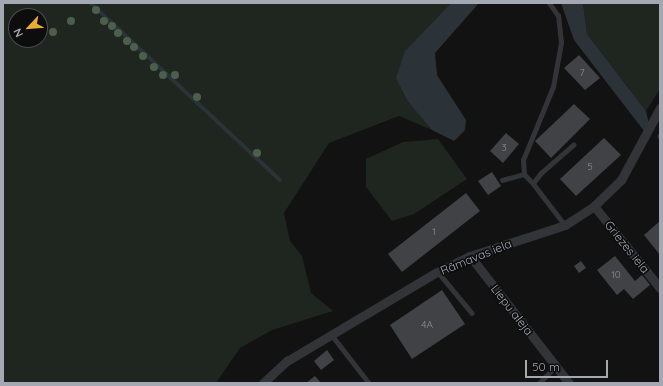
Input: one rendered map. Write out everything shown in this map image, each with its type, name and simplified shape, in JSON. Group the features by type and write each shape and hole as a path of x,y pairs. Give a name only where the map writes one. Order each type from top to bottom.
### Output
{"street":[{"name":"Rāmavas iela","path":"263,383 287,361 438,272 470,256 565,225 594,206 621,180 660,108"},
{"name":"Griezes iela","path":"594,206 660,288"},
{"name":"Liepu aleja","path":"470,256 569,383"}],"lane":[{"path":"549,3 558,16 561,44 553,87 523,160 524,174 533,182 565,225"},
{"path":"533,182 573,145"},
{"path":"502,180 524,174"},
{"path":"438,272 472,313"},
{"path":"331,334 369,383"},
{"path":"539,383 556,366"}],"shaded area":[{"path":"3,3 451,3 405,51 422,117 432,130 399,116 329,143 284,213 290,241 302,256 311,293 333,311 272,330 240,348 216,383 3,383"},
{"path":"451,3 479,3 435,53 437,75 466,120 465,130 454,141 432,130 407,100 396,78 405,51"},
{"path":"561,3 583,3 587,34 646,111 649,124 644,131 574,40"},
{"path":"583,3 660,3 660,89 646,111 587,34"},
{"path":"438,139 467,179 414,214 392,221 366,187 366,159 403,142"}],"building":[{"path":"579,55 600,78 585,90 564,68"},
{"path":"574,104 590,119 551,158 535,141"},
{"path":"506,133 519,144 503,163 490,151"},
{"path":"604,138 621,155 576,196 560,179"},
{"path":"492,172 501,186 488,195 478,181"},
{"path":"466,193 480,211 402,272 388,254"},
{"path":"660,221 660,255 644,235"},
{"path":"615,256 635,281 642,275 650,285 633,299 624,289 617,295 597,270"},
{"path":"581,261 586,268 579,273 574,266"},
{"path":"442,290 465,324 412,359 390,325"},
{"path":"327,350 334,360 321,370 314,361"},
{"path":"315,376 321,383 306,383"}],"waterway":[{"path":"91,3 280,180"}]}
